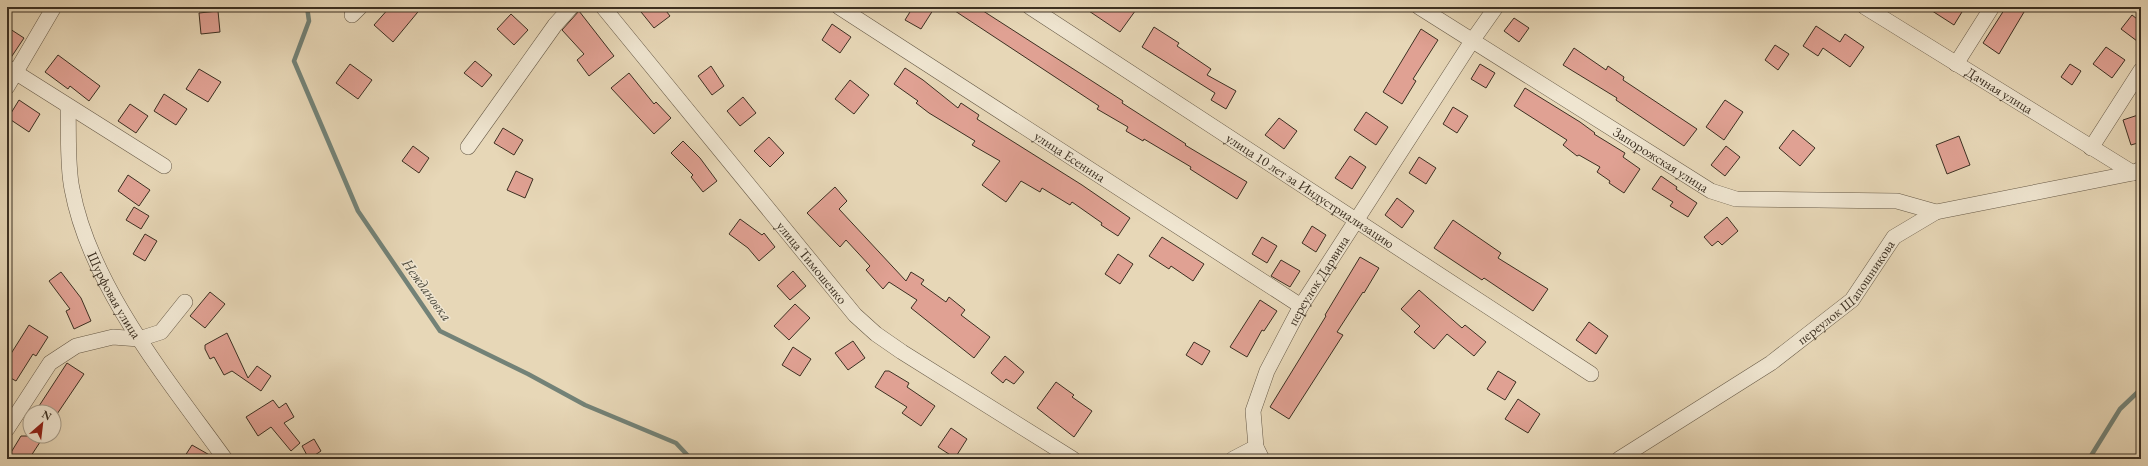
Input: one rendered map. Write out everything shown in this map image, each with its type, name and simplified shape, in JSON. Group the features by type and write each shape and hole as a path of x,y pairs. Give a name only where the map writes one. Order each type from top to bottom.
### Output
{"street":[{"path":"7,87 12,70 54,7"},
{"path":"468,146 554,25 570,7"},
{"name":"улица Тимошенко","path":"603,7 855,316 876,334 902,352 1073,459"},
{"name":"улица Есенина","path":"839,7 1301,306"},
{"name":"улица 10 лет за Индустриализацию","path":"1030,7 1591,374"},
{"name":"Запорожская улица","path":"1419,7 1712,191 1736,199 1898,201 1936,212"},
{"name":"переулок Дарвина","path":"1259,453 1253,411 1267,371 1301,306 1472,41 1496,7"},
{"name":"Дачная улица","path":"1865,7 2091,148 2137,171"},
{"path":"1956,64 1992,7"},
{"path":"12,70 68,107 164,166"},
{"path":"2091,148 2141,70"},
{"name":"Шурфовая улица","path":"68,107 71,188 90,251 138,339 225,459"},
{"name":"переулок Шапошникова","path":"1619,459 1771,363 1852,300 1894,237 1936,212 2137,171"},
{"path":"7,429 50,363 76,346 112,337 138,339 160,332 185,302"},
{"path":"1233,459 1259,453"}],"building":[{"path":"390,7 422,7 393,42 374,25"},
{"path":"637,7 663,7 670,16 654,28"},
{"path":"913,7 935,7 921,29 905,20"},
{"path":"949,7 977,7 1123,101 1122,103 1186,144 1185,145 1247,182 1237,199 1190,169 1191,167 1144,139 1143,141 1126,131 1128,127 1097,109 1099,106"},
{"path":"1083,7 1138,7 1120,32"},
{"path":"1926,7 1965,7 1954,25"},
{"path":"2006,7 2027,7 1999,54 1983,43"},
{"path":"218,11 220,32 201,34 199,13"},
{"path":"579,11 614,56 589,76 577,60 584,54 562,30"},
{"path":"511,14 528,30 514,45 497,29"},
{"path":"2132,15 2141,22 2141,44 2121,29"},
{"path":"1514,18 1529,28 1519,42 1504,31"},
{"path":"832,24 851,37 840,53 822,40"},
{"path":"1816,26 1840,42 1845,34 1864,47 1850,67 1823,48 1818,56 1803,46"},
{"path":"7,27 24,38 10,59 7,58"},
{"path":"1154,27 1179,43 1177,46 1211,69 1207,75 1236,91 1226,109 1211,100 1215,93 1142,47"},
{"path":"1421,29 1438,40 1413,79 1416,81 1402,104 1383,92"},
{"path":"1775,45 1789,54 1778,70 1765,60"},
{"path":"2106,47 2125,60 2112,78 2093,64"},
{"path":"1574,48 1606,70 1608,66 1624,77 1623,80 1697,129 1684,146 1616,100 1617,98 1563,65"},
{"path":"58,55 100,86 89,101 70,86 68,89 45,72"},
{"path":"475,61 492,75 482,87 464,73"},
{"path":"350,64 372,80 358,99 336,83"},
{"path":"1480,64 1495,73 1486,88 1471,79"},
{"path":"2070,64 2081,71 2072,85 2061,77"},
{"path":"711,66 724,86 712,95 698,76"},
{"path":"905,68 923,80 958,108 961,103 979,115 977,119 1082,185 1130,218 1118,236 1101,225 1102,223 1072,202 1070,205 1042,188 1040,192 1021,181 1006,202 982,185 1000,161 972,145 975,141 929,113 916,103 918,101 894,84"},
{"path":"199,69 221,82 208,102 186,89"},
{"path":"629,73 654,104 656,102 671,118 654,134 611,88"},
{"path":"850,80 869,95 854,114 835,99"},
{"path":"1525,88 1580,122 1595,133 1594,134 1625,153 1623,157 1640,169 1624,193 1609,183 1610,181 1597,172 1600,167 1579,155 1577,156 1563,145 1567,140 1514,106"},
{"path":"164,94 187,109 176,125 154,111"},
{"path":"743,97 756,113 740,126 727,111"},
{"path":"19,100 40,114 29,132 8,118"},
{"path":"1725,100 1743,112 1724,140 1706,127"},
{"path":"130,104 148,116 136,133 118,121"},
{"path":"1453,107 1468,116 1457,133 1443,124"},
{"path":"1366,112 1388,127 1376,145 1354,130"},
{"path":"2141,114 2141,142 2131,145 2123,120"},
{"path":"1279,118 1297,131 1284,149 1265,135"},
{"path":"503,128 523,140 514,155 494,143"},
{"path":"1793,130 1815,148 1800,166 1779,148"},
{"path":"1959,136 1970,165 1947,174 1936,145"},
{"path":"769,137 784,153 770,167 754,151"},
{"path":"683,141 700,158 717,181 703,192 691,177 693,175 671,153"},
{"path":"413,146 429,158 419,173 402,161"},
{"path":"1726,146 1740,157 1725,176 1711,165"},
{"path":"1350,156 1366,167 1352,189 1335,178"},
{"path":"1419,157 1436,168 1426,184 1409,173"},
{"path":"516,171 533,179 525,198 507,190"},
{"path":"128,175 150,190 139,206 118,191"},
{"path":"1661,176 1677,187 1676,189 1697,203 1688,217 1670,206 1673,202 1652,189"},
{"path":"835,187 847,201 839,209 906,281 911,272 924,280 921,284 946,302 949,297 965,310 961,315 990,337 974,358 911,308 917,300 889,282 883,289 866,270 870,266 846,240 840,247 807,213"},
{"path":"1397,198 1414,211 1402,228 1385,215"},
{"path":"134,207 149,216 141,229 126,220"},
{"path":"1727,217 1738,231 1722,245 1718,241 1712,246 1704,237"},
{"path":"740,219 762,235 764,233 775,247 759,261 748,248 729,234"},
{"path":"1453,220 1501,253 1498,258 1548,289 1533,311 1484,278 1482,280 1434,248"},
{"path":"1312,226 1326,235 1316,252 1302,243"},
{"path":"145,234 157,241 145,261 133,254"},
{"path":"1162,237 1204,264 1193,281 1171,266 1169,269 1149,256"},
{"path":"1262,237 1277,246 1267,263 1252,254"},
{"path":"1118,254 1133,264 1120,284 1105,274"},
{"path":"1360,257 1379,268 1337,332 1343,335 1289,419 1270,407 1326,316 1325,315"},
{"path":"1281,260 1300,271 1290,287 1271,276"},
{"path":"793,271 806,286 790,300 777,286"},
{"path":"61,272 81,298 91,321 74,329 66,311 70,309 49,281"},
{"path":"1419,290 1462,328 1465,325 1486,342 1474,356 1447,334 1434,349 1414,332 1420,326 1401,309"},
{"path":"210,292 225,304 205,328 190,316"},
{"path":"1260,300 1277,311 1264,331 1262,330 1247,357 1230,347"},
{"path":"795,304 810,318 789,340 774,326"},
{"path":"1589,322 1608,336 1596,354 1576,340"},
{"path":"29,325 48,337 36,356 33,354 16,381 7,376 7,360"},
{"path":"227,333 248,378 257,366 271,376 261,391 232,371 224,375 214,357 210,359 205,349 205,345"},
{"path":"853,341 865,358 848,370 835,353"},
{"path":"1194,342 1210,351 1202,365 1186,355"},
{"path":"793,347 811,359 800,376 782,365"},
{"path":"1005,356 1024,372 1014,384 1006,379 1003,383 991,373"},
{"path":"67,363 84,374 62,407 62,404 40,404"},
{"path":"885,371 889,371 909,383 907,387 935,406 921,426 902,413 907,407 875,387"},
{"path":"1498,371 1516,382 1505,400 1487,389"},
{"path":"1056,382 1074,395 1072,397 1092,411 1074,437 1037,408"},
{"path":"1518,399 1540,414 1528,433 1505,419"},
{"path":"273,400 279,408 286,403 294,417 284,423 300,443 291,451 271,427 258,436 246,417"},
{"path":"951,428 967,439 955,458 938,447"},
{"path":"21,436 22,444 39,444 29,459 7,459"},
{"path":"314,439 321,451 309,459 302,446"},
{"path":"192,445 213,457 214,459 183,459"}],"waterway":[{"name":"Неждановка","path":"307,7 309,21 294,61 358,211 440,331 528,374 585,405 676,443 691,459"},
{"path":"2089,459 2120,409 2141,389"}]}
